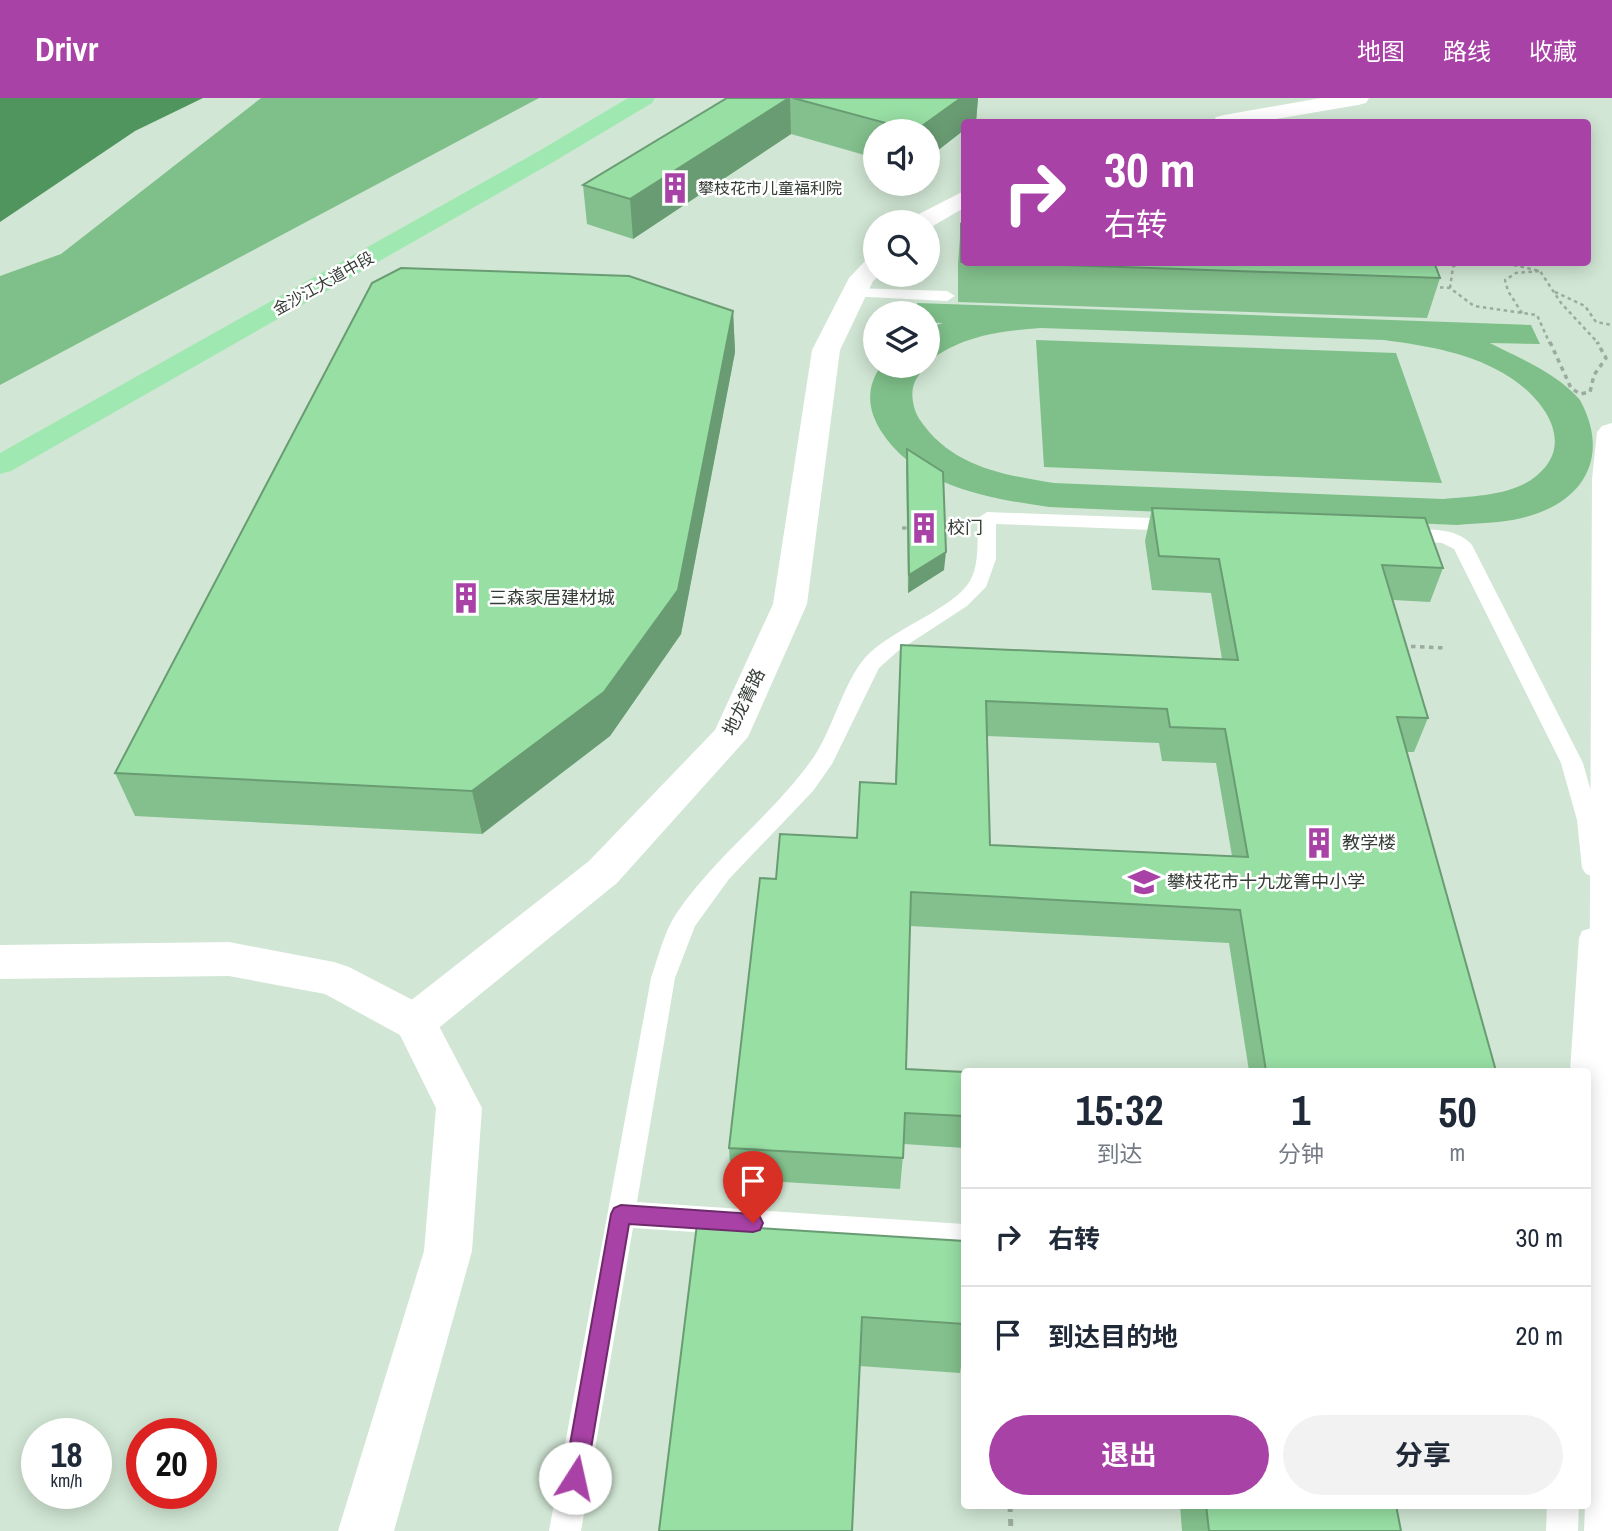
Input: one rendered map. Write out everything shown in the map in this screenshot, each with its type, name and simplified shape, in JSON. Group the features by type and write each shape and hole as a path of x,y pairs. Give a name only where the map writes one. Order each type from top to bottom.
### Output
{"main road":[{"name":"金沙江大道中段","path":"0,465 547,156 644,98"}],"street":[{"path":"1241,119 1359,98"},
{"path":"940,212 961,200"},
{"name":"地龙箐路","path":"415,1022 603,872 730,737 790,604 826,350 863,277"},
{"path":"1612,432 1607,479 1612,1531"},
{"path":"0,962 229,959 334,979 415,1022 459,1108 448,1251 366,1531"}],"lane":[{"path":"854,293 947,296"},
{"path":"565,1531 663,978 684,922 721,873 805,785 824,759 871,664 891,646 960,602 979,583 986,559 987,518 1199,526"},
{"path":"1377,534 1446,537 1462,545 1572,763 1588,820 1595,878 1583,1068"},
{"path":"621,1214 961,1237"},
{"path":"1562,1531 1563,1509"}],"path":[{"path":"1450,288 1454,266"},
{"path":"1424,287 1450,288 1474,306 1538,315 1574,391 1590,392 1594,374 1606,353 1553,291 1541,271 1518,266"},
{"path":"1523,314 1508,291 1505,280 1518,273 1541,271"},
{"path":"1553,291 1585,306 1596,322 1612,325"},
{"path":"902,528 986,532"},
{"path":"1396,646 1446,648"},
{"path":"1010,1509 1011,1531"}],"shaded area":[{"path":"0,98 203,98 135,131 0,222"},
{"path":"261,98 539,98 0,385 0,276 61,254"},
{"path":"940,304 1531,325 1540,344 1490,343 1550,374 1580,400 1589,421 1593,441 1591,460 1585,476 1575,490 1543,511 1514,520 1457,525 1049,507 978,494 934,477 896,450 881,431 873,415 870,398 874,378 917,378 913,398 920,420 933,436 962,458 997,472 1054,483 1443,499 1489,494 1511,489 1531,480 1545,467 1553,454 1555,440 1546,412 1511,378 1481,362 1434,348 1384,340 1041,328 981,336 940,354 940,324 943,323 940,323"},
{"path":"1036,340 1396,353 1442,483 1044,467"}],"building":[{"path":"727,98 789,98 630,199 583,185"},
{"path":"793,98 961,98 932,119 871,119"},
{"path":"1094,266 1436,266 1440,278"},
{"name":"三森家居建材城","path":"401,268 629,276 733,311 678,590 604,692 472,791 115,773 372,283"},
{"name":"校门","path":"907,449 943,472 946,552 909,575"},
{"name":"教学楼","path":"1152,508 1425,518 1443,568 1382,565 1428,718 1397,717 1495,1068 1266,1068 1240,910 911,892 906,1069 961,1072 961,1116 905,1113 903,1158 729,1148 760,878 776,879 780,834 857,838 860,782 896,784 901,645 1238,660 1219,559 1159,556","holes":["986,701 1167,709 1170,727 1225,729 1248,857 990,845"]},
{"path":"697,1224 961,1241 961,1324 862,1317 852,1531 659,1531"},
{"path":"1206,1509 1397,1509 1401,1531 1209,1531"}],"place":[{"name":"攀枝花市儿童福利院","path":"675,188"},
{"name":"校门","path":"924,528"},
{"name":"三森家居建材城","path":"466,598"},
{"name":"教学楼","path":"1319,843"},
{"name":"攀枝花市十九龙箐中小学","path":"1144,882"}],"route":[{"path":"575,1478 621,1214 753,1223"}]}
